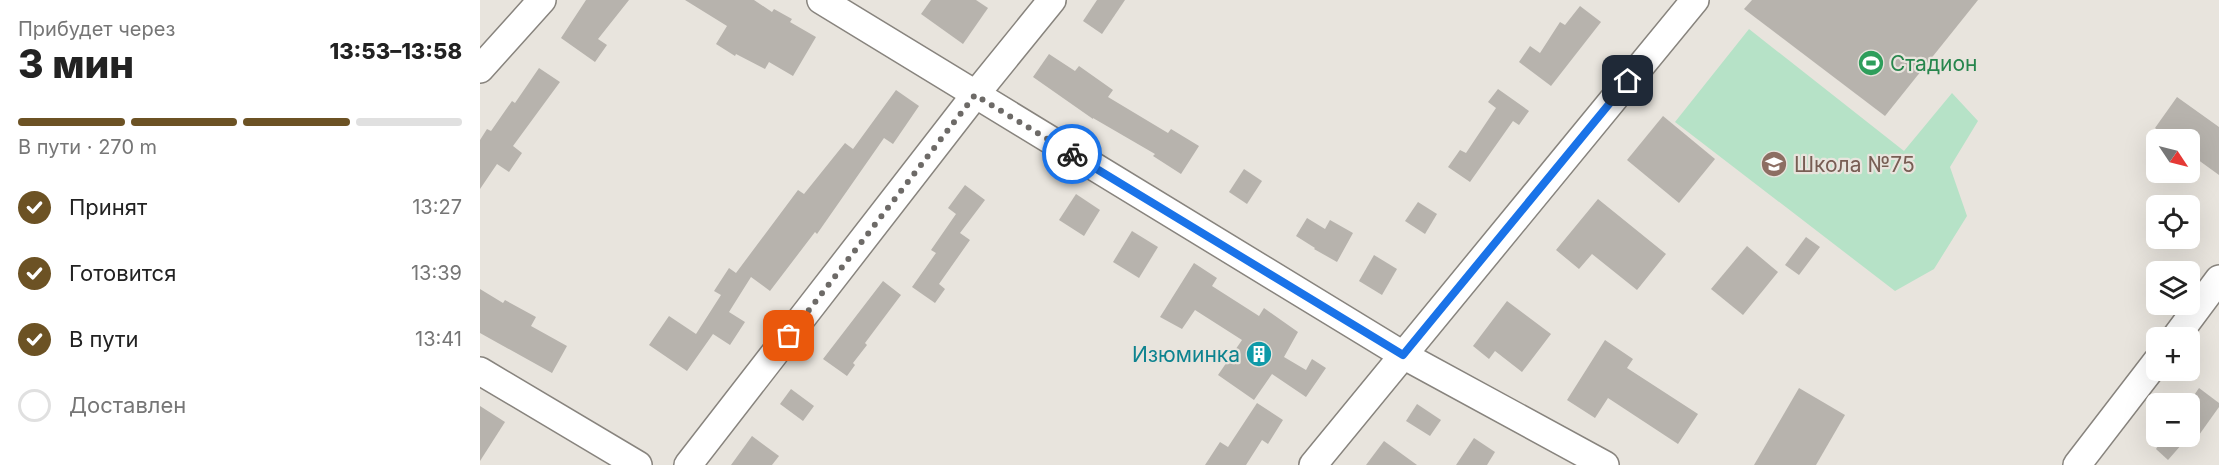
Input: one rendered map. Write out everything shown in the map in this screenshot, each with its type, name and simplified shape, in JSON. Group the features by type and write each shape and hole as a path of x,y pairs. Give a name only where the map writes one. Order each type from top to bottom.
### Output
{"street":[{"path":"480,69 542,0"},
{"path":"821,0 1403,355 1605,465"},
{"path":"688,465 975,95 1052,0"},
{"path":"1313,465 1695,0"},
{"path":"2183,327 2219,279"},
{"path":"480,371 638,465"},
{"path":"2077,465 2146,375"}],"green space":[{"path":"1749,29 1904,151 1952,93 1978,121 1950,167 1967,216 1934,269 1895,291 1675,122"}],"building":[{"path":"586,0 629,0 598,39 607,45 595,62 561,38"},
{"path":"685,0 754,0 772,12 774,9 792,19 790,22 816,37 793,76 769,62 765,69 736,54 735,56 716,44 727,26"},
{"path":"931,0 976,0 988,8 963,44 921,14"},
{"path":"1097,0 1125,0 1102,34 1083,21"},
{"name":"Стадион","path":"1752,0 1978,0 1885,116 1744,9"},
{"path":"1580,6 1601,22 1551,86 1519,62 1530,46 1540,53 1560,22 1565,25"},
{"path":"1049,54 1075,71 1079,66 1113,90 1108,97 1168,133 1171,129 1199,146 1181,174 1153,156 1155,154 1093,119 1033,77"},
{"path":"539,68 560,82 513,146 522,153 509,172 497,164 480,189 480,140 487,129 491,131 512,101 515,103"},
{"path":"1498,89 1529,111 1519,125 1513,121 1470,182 1448,167 1460,150 1466,153 1496,108 1488,102"},
{"path":"896,90 919,106 893,144 884,138 817,234 815,232 770,291 751,277 729,312 745,322 730,345 713,334 687,371 649,345 669,316 696,334 721,295 714,291 729,268 736,273 798,190 804,194 845,143 853,149"},
{"path":"2177,97 2219,127 2219,175 2200,161 2200,129 2155,128"},
{"path":"1663,116 1715,159 1679,203 1627,160"},
{"path":"1244,169 1262,181 1247,204 1229,192"},
{"path":"965,185 985,200 960,233 970,240 939,284 945,289 935,303 912,287 936,253 931,250 956,214 948,208"},
{"path":"1076,194 1100,210 1084,236 1059,220"},
{"path":"1598,199 1666,254 1637,290 1592,254 1579,269 1556,250"},
{"path":"1418,202 1437,214 1425,234 1405,221"},
{"path":"1307,218 1325,229 1330,220 1353,233 1337,262 1296,236"},
{"path":"1132,231 1158,247 1139,278 1113,262"},
{"path":"1806,237 1820,247 1799,275 1785,265"},
{"path":"1747,246 1778,272 1743,315 1711,289"},
{"path":"1374,255 1397,269 1382,295 1359,281"},
{"path":"1194,263 1217,278 1212,286 1259,316 1264,308 1298,332 1284,357 1306,370 1312,359 1326,368 1306,397 1272,374 1254,400 1218,375 1242,340 1195,310 1182,329 1160,317"},
{"path":"883,281 901,295 865,343 867,345 853,363 855,365 847,376 823,359"},
{"path":"480,289 503,303 505,300 536,317 531,326 567,346 552,373 480,333"},
{"path":"1507,301 1551,334 1522,372 1495,351 1489,359 1473,346"},
{"path":"1605,340 1633,359 1627,368 1698,414 1678,444 1608,398 1595,418 1567,400"},
{"path":"1799,388 1845,415 1816,465 1754,465"},
{"path":"2199,388 2219,403 2219,407 2200,434 2200,393 2196,393"},
{"path":"791,389 814,406 803,421 780,404"},
{"path":"1257,403 1283,420 1268,444 1262,440 1246,465 1205,465 1220,442 1228,447"},
{"path":"1417,404 1441,420 1430,436 1406,421"},
{"path":"480,406 505,422 480,461"},
{"path":"752,436 779,456 772,465 731,465"},
{"path":"1474,438 1495,452 1487,465 1456,465"},
{"path":"1384,441 1417,465 1366,465"},
{"path":"2157,447 2179,447 2168,460 2156,449"}],"way so far":[{"path":"789,336 975,95 1072,154"}],"place":[{"name":"Стадион","path":"1871,63"},
{"name":"Школа №75","path":"1774,164"},
{"name":"Изюминка","path":"1259,354"}],"route":[{"path":"1072,154 1403,355 1628,81"}]}
